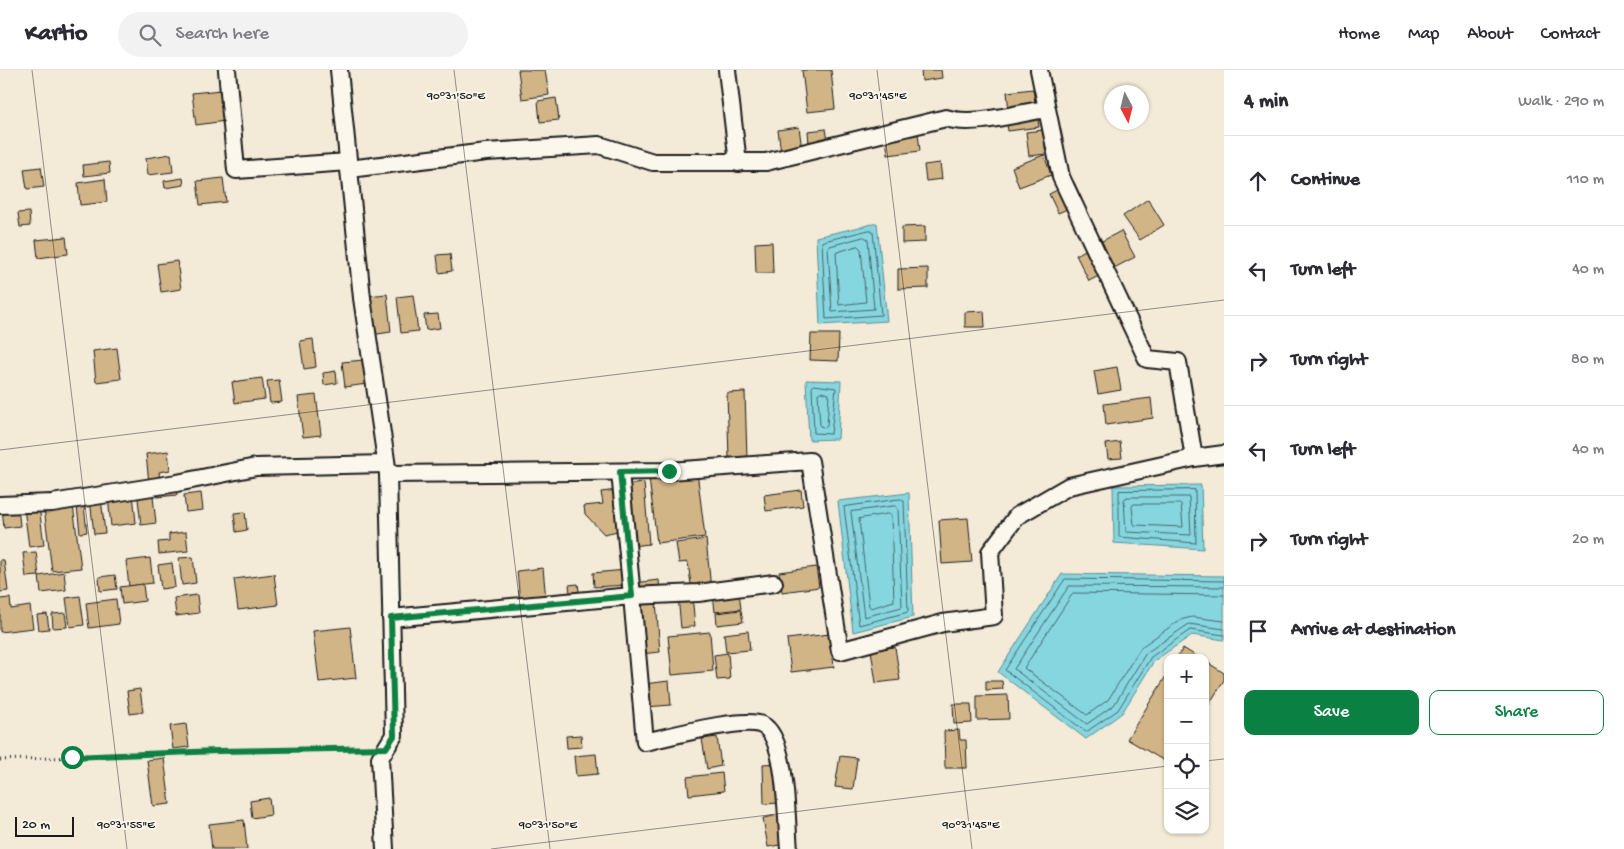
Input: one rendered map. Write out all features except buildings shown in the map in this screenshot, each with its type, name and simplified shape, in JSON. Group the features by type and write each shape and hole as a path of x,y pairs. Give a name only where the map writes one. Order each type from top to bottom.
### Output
{"street":[{"path":"227,70 236,170 348,166 486,152 599,145 653,162 766,162 946,118 954,121 976,120 1046,109"},
{"path":"339,70 362,298 387,469 394,736 380,758 385,849"},
{"path":"727,70 738,162"},
{"path":"1039,70 1060,178 1147,359 1178,362 1194,458"},
{"path":"0,505 52,503 177,483 256,467 620,472 669,471 810,461 840,651 943,623 994,616 990,552 1017,516 1068,486 1194,458 1224,454"},
{"path":"620,472 645,742 740,722 762,725 772,734 777,745 782,769 789,849"},
{"path":"391,618 632,596 698,593 774,583"}],"path":[{"path":"0,760 217,751 386,748"}],"water":[{"path":"877,223 887,321 820,325 816,237"},
{"path":"806,380 841,381 838,439 809,440"},
{"path":"1201,485 1203,549 1114,543 1113,486"},
{"path":"909,493 913,617 853,632 838,501"},
{"path":"1062,574 1224,576 1224,640 1192,635 1154,661 1122,713 1086,739 998,672"}],"route":[{"path":"72,757 217,751 386,748 394,736 391,618 632,596 620,472 669,471"}]}
